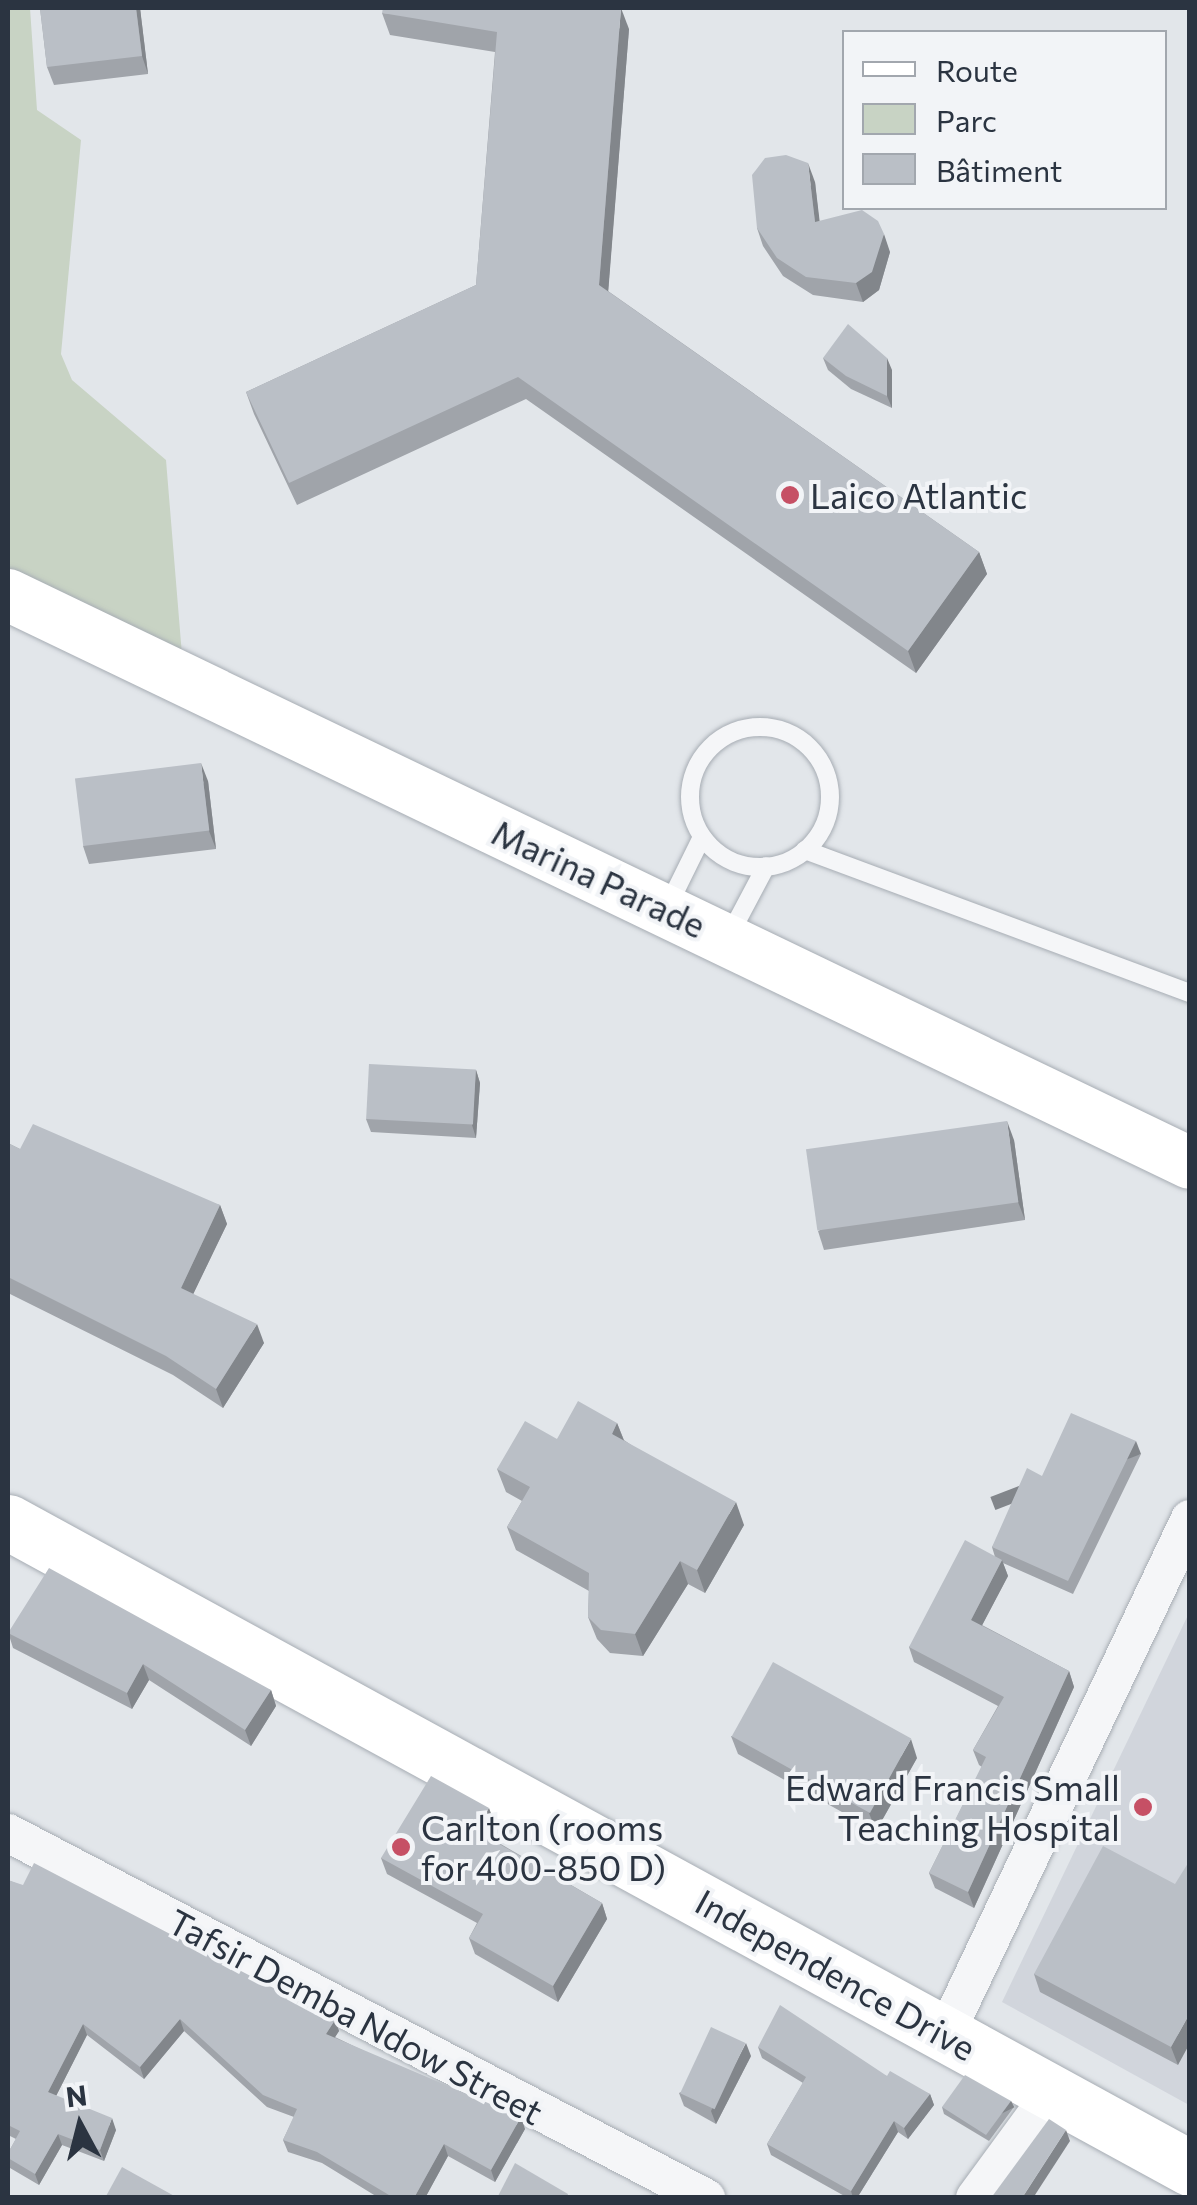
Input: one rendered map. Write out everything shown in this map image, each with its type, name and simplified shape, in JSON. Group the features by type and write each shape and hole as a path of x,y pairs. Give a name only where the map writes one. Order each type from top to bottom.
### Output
{"highway":[{"name":"Independence Drive","path":"8,1522 1190,2168"}],"street":[{"name":"Marina Parade","path":"8,596 1190,1162"},
{"path":"946,2034 1190,1519"},
{"name":"Tafsir Demba Ndow Street","path":"8,1833 706,2198"},
{"path":"975,2198 1051,2094"}],"lane":[{"path":"768,727 791,733 824,766 829,812 805,850 766,866 737,863 702,837 689,794 705,752 744,728 768,727"},
{"path":"666,911 702,837"},
{"path":"805,850 1190,994"},
{"path":"727,939 766,866"}],"shaded area":[{"name":"Edward Francis Small Teaching Hospital","path":"1189,1613 1189,2105 1002,2002"}],"green space":[{"path":"8,8 30,8 37,110 81,140 61,354 72,380 166,460 182,655 8,575"}],"building":[{"path":"40,8 136,8 142,56 47,67"},
{"path":"383,8 621,8 599,285 979,552 908,651 518,377 289,483 246,392 476,285 497,32 382,13"},
{"path":"786,155 808,163 815,222 862,210 878,221 884,234 872,272 856,283 806,277 777,258 757,228 752,175 765,158"},
{"path":"848,324 887,358 887,396 846,376 823,358"},
{"path":"201,763 209,830 83,846 75,778"},
{"path":"369,1064 476,1070 473,1125 366,1119"},
{"path":"1007,1121 1018,1202 817,1230 806,1149"},
{"path":"33,1124 220,1205 181,1288 257,1324 216,1389 166,1356 8,1277 8,1143 20,1149"},
{"path":"578,1401 617,1423 612,1434 736,1502 697,1570 680,1561 635,1634 601,1630 588,1617 589,1573 507,1527 530,1487 497,1469 525,1421 557,1439"},
{"path":"1071,1413 1136,1441 1068,1581 992,1547 1027,1468 1042,1476"},
{"path":"965,1540 1002,1560 971,1620 1069,1671 968,1892 929,1873 986,1757 973,1750 1004,1697 909,1647"},
{"path":"49,1568 271,1690 245,1730 143,1664 127,1693 8,1633"},
{"path":"773,1662 911,1739 870,1813 732,1736"},
{"path":"431,1776 489,1808 475,1830 602,1903 553,1986 469,1938 483,1914 381,1858"},
{"path":"1103,1846 1175,1884 1190,1860 1190,2013 1171,2047 1034,1974"},
{"path":"34,1863 335,2020 326,2034 521,2117 491,2170 444,2144 414,2198 394,2198 317,2152 283,2140 297,2109 263,2095 180,2019 140,2067 83,2024 48,2092 112,2118 100,2150 58,2134 35,2174 8,2158 20,2131 8,2125 8,1880 23,1885"},
{"path":"780,2005 887,2076 890,2071 930,2094 904,2128 894,2121 851,2191 767,2144 806,2077 758,2047"},
{"path":"711,2027 745,2043 715,2109 680,2093"},
{"path":"965,2075 1011,2101 986,2135 942,2107"},
{"path":"1049,2119 1066,2130 1022,2198 991,2198"},
{"path":"515,2163 568,2194 567,2198 497,2198"},
{"path":"122,2167 178,2198 105,2198"}],"place":[{"name":"Laico Atlantic","path":"790,495"},
{"name":"Edward Francis Small Teaching Hospital","path":"1143,1807"},
{"name":"Carlton (rooms for 400-850 D)","path":"401,1847"}]}
